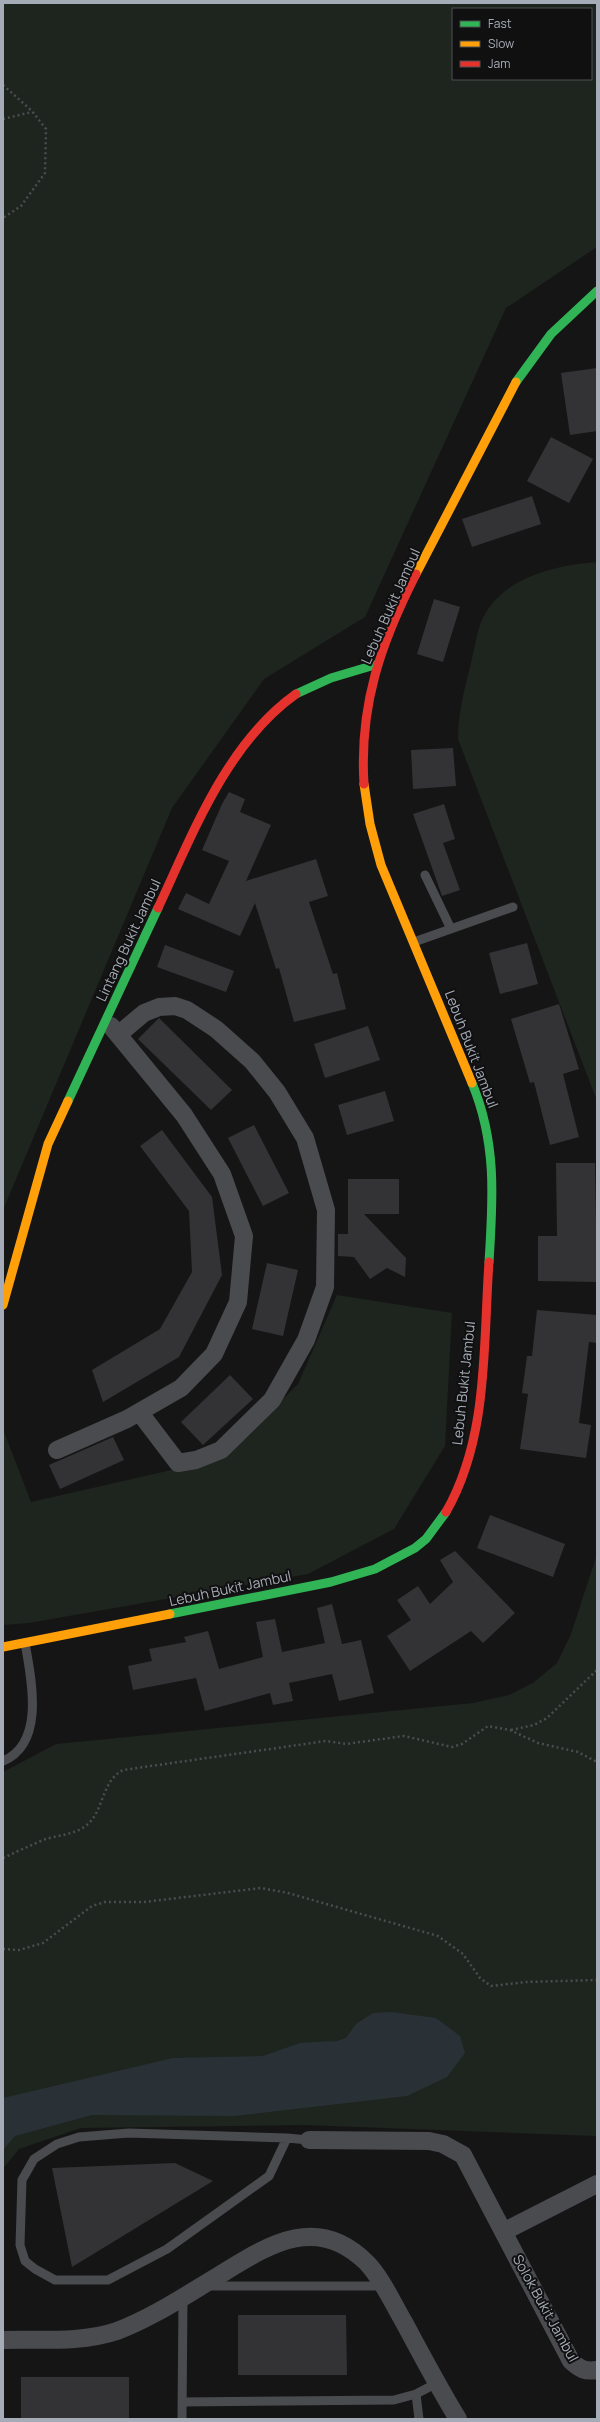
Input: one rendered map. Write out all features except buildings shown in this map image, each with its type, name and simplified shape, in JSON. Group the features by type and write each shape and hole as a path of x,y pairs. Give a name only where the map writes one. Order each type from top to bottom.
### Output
{"main road":[{"name":"Lebuh Bukit Jambul","path":"3,1647 331,1582 382,1568 410,1552 436,1528 454,1496 468,1463 476,1428 490,1244 490,1140 479,1099 381,865 371,835 366,806 363,771 363,737 368,698 378,664 416,577 510,390 537,349 565,319 597,291"},
{"name":"Lintang Bukit Jambul","path":"3,1305 48,1144 204,810 253,732 278,707 302,690 331,678 378,664"}],"street":[{"path":"118,1035 144,1013 158,1007 175,1006 187,1010 216,1029 252,1061 281,1099 305,1138 326,1210 325,1287 306,1340 272,1400 221,1450 196,1460 178,1463 140,1413"},
{"path":"57,1450 140,1413 181,1388 214,1354 238,1302 244,1236 222,1174 184,1115 106,1021"},
{"name":"Solok Bukit Jambul","path":"309,2140 429,2141 453,2148 463,2155 505,2231 571,2361 588,2372 597,2370"},
{"path":"505,2231 597,2184"},
{"path":"3,2340 92,2337 116,2331 183,2297 269,2245 287,2239 311,2237 337,2241 354,2250 368,2264 384,2286 436,2383 458,2419"}],"lane":[{"path":"425,875 451,929"},
{"path":"414,942 513,907"},
{"path":"3,1760 13,1755 23,1743 32,1718 30,1669 25,1643"},
{"path":"287,2138 269,2176 167,2249 108,2280 55,2280 35,2269 25,2261 20,2245 22,2180 34,2159 57,2144 79,2137 129,2133 287,2138 309,2140"},
{"path":"201,2286 384,2286"},
{"path":"182,2419 183,2297"},
{"path":"182,2402 394,2400 416,2394 436,2383"},
{"path":"416,2394 419,2419"}],"path":[{"path":"3,85 32,112 46,129 45,173 21,206 3,218"},
{"path":"3,120 32,112"},
{"path":"510,1730 534,1725 547,1718 597,1670"},
{"path":"3,1858 43,1840 78,1830 88,1824 95,1816 109,1783 115,1774 123,1770 326,1741 346,1744 404,1736 452,1747 462,1744 488,1726 510,1730 538,1743 578,1752 597,1762"},
{"path":"3,1949 19,1950 43,1943 92,1906 105,1902 144,1902 261,1888 288,1893 438,1936 463,1954 480,1978 491,1986 526,1982 597,1980"}],"shaded area":[{"path":"3,3 597,3 597,247 506,308 365,617 264,679 172,808 3,1210"},
{"path":"597,562 597,1101 458,739 462,703 476,638 481,622 489,607 501,594 515,584 530,577 564,566"},
{"path":"337,1295 452,1313 445,1446 394,1529 308,1574 29,1623 3,1625 3,1429 31,1502 224,1458 298,1384"},
{"path":"597,1554 597,2136 304,2125 81,2128 19,2149 3,2169 3,1772 56,1744 473,1703 509,1695 533,1683 557,1663 571,1634"},
{"path":"391,2012 436,2018 460,2036 465,2053 447,2077 407,2096 234,2116 92,2115 15,2136 3,2150 3,2098 173,2058 263,2056 300,2043 337,2041 346,2038 356,2024 373,2013"}],"traffic: fast":[{"path":"516,382 551,334 597,291"},
{"path":"296,694 331,678 378,664"},
{"path":"68,1101 158,908"},
{"path":"472,1083 486,1127 489,1149 492,1193 489,1262"},
{"path":"170,1614 331,1582 375,1569 415,1548 426,1539 446,1512"}],"traffic: slow":[{"path":"416,574 516,382"},
{"path":"364,784 370,824 381,865 472,1083"},
{"path":"3,1305 48,1144 68,1101"},
{"path":"3,1647 170,1614"}],"traffic: jam":[{"path":"364,784 363,755 365,728 375,675 392,625 416,574"},
{"path":"158,908 199,820 231,763 250,738 272,714 296,694"},
{"path":"446,1512 460,1483 470,1453 477,1422 484,1358 489,1262"}]}
